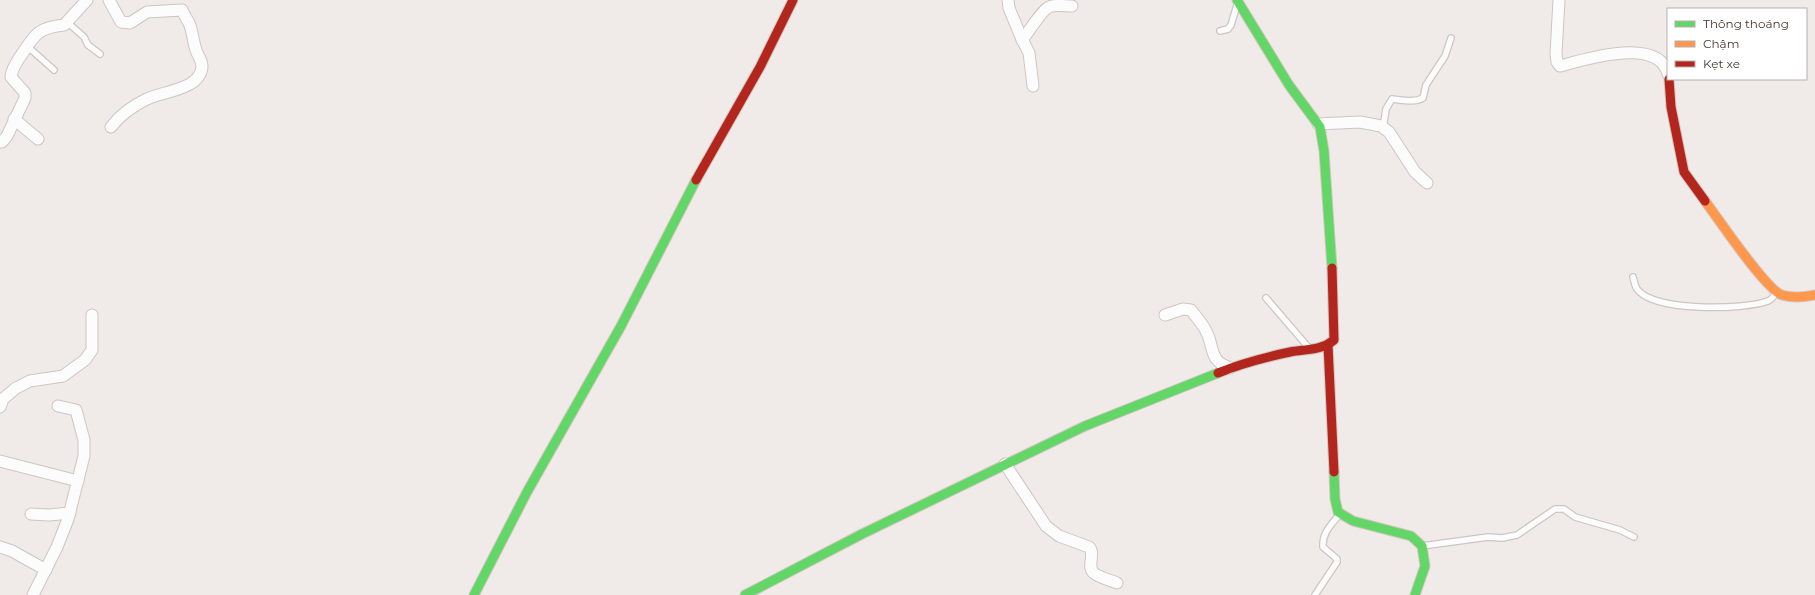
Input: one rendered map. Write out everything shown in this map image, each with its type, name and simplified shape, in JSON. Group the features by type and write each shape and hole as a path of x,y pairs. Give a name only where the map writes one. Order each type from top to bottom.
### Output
{"street":[{"path":"0,142 2,142 7,136 25,93 11,77 14,65 35,34 49,27 64,25 87,0"},
{"path":"109,0 121,22 130,23 147,12 182,10 189,22 196,52 201,59 202,68 194,82 178,89 148,98 121,114 111,127"},
{"path":"474,595 527,492 621,326 671,226 710,153 760,67 793,0"},
{"path":"1008,0 1009,8 1022,40 1030,53 1032,86"},
{"path":"1559,0 1556,54 1557,62 1560,66 1600,55 1643,53 1660,60 1666,66 1667,70"},
{"path":"745,595 862,534 1085,426 1230,368 1290,352 1328,345 1334,340 1334,301 1324,151 1318,124 1289,86 1238,1"},
{"path":"1022,40 1036,23 1042,12 1050,6 1072,6"},
{"path":"1669,80 1671,107 1684,172 1743,254 1777,292 1781,295 1802,298 1815,295"},
{"path":"14,119 38,139"},
{"path":"1318,124 1360,122 1381,126 1389,132 1415,172 1427,182"},
{"path":"1165,315 1183,309 1191,310 1206,331 1213,355 1220,364 1230,368"},
{"path":"1,402 16,388 30,381 63,376 85,360 92,350 92,315"},
{"path":"1328,345 1335,499 1338,512 1353,521 1411,536 1422,546 1425,566 1415,595"},
{"path":"33,595 57,548 70,513 84,456 84,440 76,410 58,406"},
{"path":"0,461 78,481"},
{"path":"1005,464 1046,526 1059,536 1089,547 1092,551 1091,570 1094,573 1117,584"},
{"path":"31,514 49,515 70,513"},
{"path":"0,546 46,570"}],"lane":[{"path":"1220,31 1228,29 1231,25 1238,1"},
{"path":"67,22 84,37 88,46 100,54"},
{"path":"1381,126 1384,122 1386,109 1392,99 1408,101 1423,98 1426,85 1445,56 1451,38"},
{"path":"27,46 54,70"},
{"path":"1633,278 1637,290 1651,298 1672,304 1699,307 1738,307 1770,301 1777,292"},
{"path":"1266,298 1310,349"},
{"path":"1422,546 1488,537 1502,538 1517,535 1555,510 1564,510 1575,517 1620,530 1634,537"},
{"path":"1316,595 1337,562 1337,559 1322,547 1322,541 1326,532 1340,513"}],"traffic: fast":[{"path":"1237,0 1289,85 1320,127 1324,151 1332,268"},
{"path":"474,595 527,492 621,326 696,180"},
{"path":"745,595 862,534 1085,426 1218,373"},
{"path":"1334,472 1335,499 1338,512 1353,521 1411,536 1422,546 1425,566 1415,595"}],"traffic: slow":[{"path":"1705,201 1754,267 1775,290 1782,295 1790,297 1815,295"}],"traffic: jam":[{"path":"696,180 760,67 793,0"},
{"path":"1669,80 1671,107 1684,172 1705,201"},
{"path":"1218,373 1272,356 1318,348 1329,344 1334,340 1332,268"},
{"path":"1328,345 1334,472"}]}
